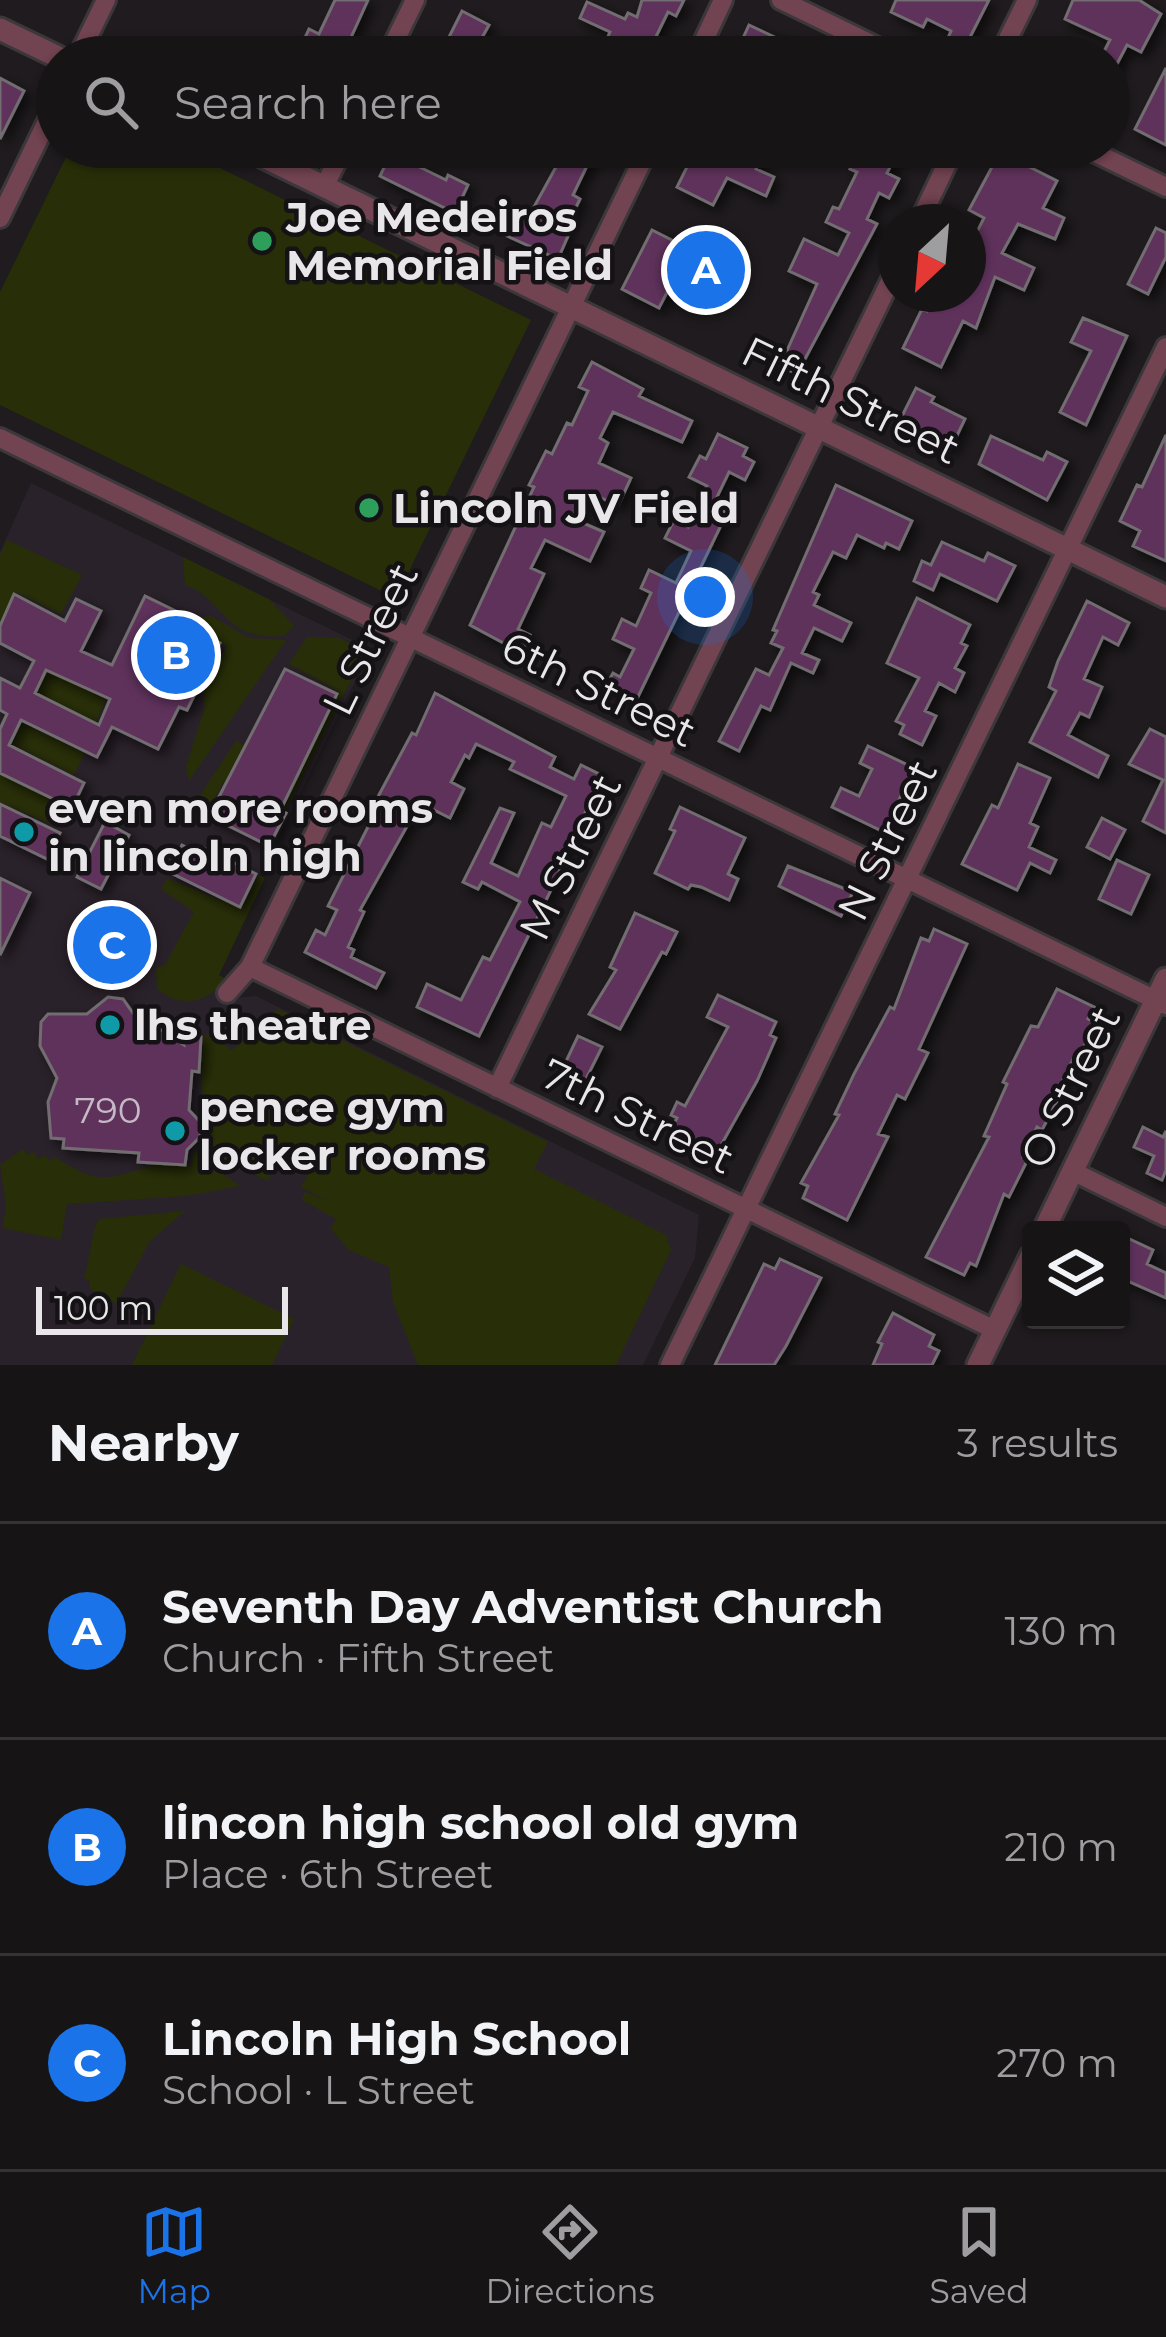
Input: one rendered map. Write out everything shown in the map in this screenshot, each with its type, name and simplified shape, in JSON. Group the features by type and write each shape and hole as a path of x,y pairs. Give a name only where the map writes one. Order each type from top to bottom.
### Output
{"street":[{"path":"88,36 106,0"},
{"path":"397,36 415,0"},
{"path":"706,36 723,0"},
{"path":"781,0 855,36"},
{"path":"1009,36 1027,0"},
{"path":"0,29 36,46"},
{"path":"0,218 36,144"},
{"name":"Fifth Street","path":"286,168 1166,597"},
{"path":"325,187 334,168"},
{"name":"L Street","path":"227,993 250,968 639,168"},
{"path":"928,204 945,168"},
{"path":"1126,168 1166,188"},
{"name":"M Street","path":"497,1088 878,306"},
{"name":"N Street","path":"670,1365 1166,347"},
{"name":"6th Street","path":"0,438 1161,1003"},
{"name":"7th Street","path":"250,968 995,1330"},
{"name":"O Street","path":"1048,1221 1161,1003 1166,979"},
{"path":"1072,1171 1166,1217"},
{"path":"978,1365 1022,1274"}],"shaded area":[{"path":"31,483 371,649 207,982 235,998 256,996 699,1215 695,1258 643,1365 0,1365 0,552"}],"green space":[{"path":"61,168 220,168 531,320 396,598 0,405 0,292"},
{"path":"7,540 82,575 61,614 16,592 0,626 0,555"},
{"path":"183,557 270,600 294,626 284,636 263,636 236,626 185,585"},
{"path":"211,616 249,638 286,640 189,781 186,767 205,707 203,692 227,646 199,632 202,623 194,618"},
{"path":"307,637 339,638 366,651 286,810 224,781 208,810 195,803 236,741 244,745 229,777 284,804 339,691 289,664"},
{"path":"47,670 106,700 96,722 36,693"},
{"path":"22,723 85,753 74,775 12,744"},
{"path":"0,774 61,802 51,824 0,802"},
{"path":"259,875 265,878 219,975 224,978 218,987 193,1001 165,995 157,988 156,968 165,965 194,912 161,889 167,878 241,909"},
{"path":"278,1009 548,1142 534,1169 666,1235 671,1250 616,1365 418,1365 393,1302 389,1267 349,1250 331,1229 336,1219 302,1200 305,1192 328,1201 301,1187 311,1170 276,1151 269,1154 262,1169 270,1176 268,1181 217,1156 211,1166 240,1186 186,1196 67,1204 61,1240 3,1228 6,1205 0,1165 23,1149 27,1155 34,1152 38,1159 55,1157 92,1176 155,1165 191,1166 193,1154 209,1139 211,1119 201,1107 203,1035 216,1035 231,1051"},
{"path":"185,1211 150,1241 116,1304 89,1288 84,1277 99,1219"},
{"path":"181,1264 294,1319 272,1365 132,1365"}],"building":[{"path":"335,0 368,0 352,36 306,36 309,29 319,34"},
{"path":"642,0 684,0 676,16 668,12 656,36 608,36 610,32 580,18 587,2 625,19 628,13 637,17"},
{"path":"896,0 989,0 971,36 949,36 951,31 927,19 923,27 891,12"},
{"path":"1073,0 1139,0 1161,14 1141,52 1130,46 1130,36 1101,36 1065,19"},
{"path":"462,11 489,25 483,36 450,36"},
{"path":"749,25 772,36 744,36"},
{"path":"1166,68 1166,145 1135,129"},
{"path":"0,78 24,91 0,139"},
{"path":"384,168 422,168 468,185 455,213 380,176"},
{"path":"555,168 586,168 573,195 580,199 563,234 568,236 558,259 507,236 518,211 529,216"},
{"path":"686,168 756,168 774,177 766,196 727,178 713,205 677,187"},
{"path":"890,168 887,173 899,179 889,198 879,193 867,219 877,224 797,374 780,366 817,284 789,271 804,239 838,255 849,233 826,222 833,207 839,209 857,172 850,169"},
{"path":"991,168 1031,168 1057,181 1043,208 1064,218 1055,239 1018,224 1002,253 1034,268 1024,290 995,277 986,301 986,204 972,204"},
{"path":"1156,228 1166,233 1166,257 1148,294 1128,284"},
{"path":"652,230 733,271 723,291 679,269 659,308 622,289"},
{"path":"921,312 982,312 976,328 963,321 941,367 903,348"},
{"path":"1083,318 1127,336 1086,425 1060,412 1091,351 1071,342"},
{"path":"592,362 643,389 639,396 692,421 682,442 613,412 600,438 608,443 599,463 631,478 618,506 589,492 576,520 604,532 590,561 545,540 531,568 544,574 518,629 530,635 522,653 470,625 546,451 552,454 588,391 579,387"},
{"path":"916,388 934,397 931,402 965,419 950,450 898,424"},
{"path":"718,434 747,448 743,456 754,462 745,480 729,472 716,499 722,502 719,509 727,513 636,701 606,686 613,673 620,677 634,649 613,639 622,619 636,626 651,593 641,588 649,570 676,583 691,551 665,538 674,520 688,527 707,486 689,477 700,456 706,459"},
{"path":"1166,435 1166,561 1133,546 1140,531 1120,521"},
{"path":"991,436 1043,460 1047,452 1067,462 1047,500 979,464"},
{"path":"836,485 912,521 899,549 886,543 884,548 857,535 846,558 833,552 813,592 819,595 814,605 851,623 842,641 814,628 802,653 819,660 813,673 791,663 770,710 761,706 739,751 719,741 756,669 769,675 783,648 771,643 777,631 773,630"},
{"path":"942,542 984,561 988,553 1015,566 997,601 940,574 933,590 914,581 922,561 931,565"},
{"path":"14,594 65,621 76,599 101,611 81,651 112,665 145,596 198,622 194,631 220,643 187,710 179,707 158,749 112,727 97,757 21,720 9,745 84,783 72,808 0,773 0,729 7,714 0,710 0,678 20,688 34,661 0,643 0,626","holes":["46,670 110,699 99,725 35,693"]},
{"path":"917,598 970,625 961,643 967,646 955,668 964,673 955,692 939,683 925,711 936,716 922,745 900,734 904,725 896,721 919,678 887,663"},
{"path":"1087,601 1129,623 1118,645 1103,637 1084,679 1102,687 1089,717 1080,713 1068,735 1108,756 1098,777 1030,742 1056,691 1049,687"},
{"path":"285,669 337,694 280,811 286,813 269,846 209,816"},
{"path":"435,693 555,757 550,767 574,779 581,765 605,777 561,856 565,858 555,882 479,1036 417,1007 427,984 461,1000 483,957 490,960 520,902 482,882 478,889 463,882 500,808 514,813 491,863 518,876 542,823 551,827 566,796 510,769 514,762 476,744 451,782 464,789 450,818 420,803 360,910 364,912 348,947 354,950 351,957 384,973 376,988 305,952 316,930 325,935 337,910 328,906 370,823 365,821"},
{"path":"1150,729 1166,737 1166,833 1143,821 1163,780 1129,764"},
{"path":"868,746 914,768 884,832 832,807 841,788 859,796 872,769 860,763"},
{"path":"1018,764 1050,778 1030,823 1038,827 1029,847 1056,860 1050,873 1030,863 1017,890 962,864 992,805 998,808"},
{"name":"even more rooms in lincoln high","path":"0,804 60,833 47,859 0,836"},
{"path":"680,807 745,838 728,874 738,879 729,900 701,887 688,889 655,873 675,831 670,829"},
{"path":"1102,818 1125,830 1110,859 1087,847"},
{"path":"105,822 129,835 101,889 77,877"},
{"path":"182,845 201,854 204,848 256,874 240,907 169,872"},
{"path":"1117,860 1149,875 1131,914 1099,899"},
{"path":"788,866 853,892 841,916 779,886"},
{"path":"0,878 30,893 0,955"},
{"path":"635,913 677,932 620,1029 589,1014 616,970 610,967"},
{"path":"934,929 967,944 919,1049 928,1053 905,1099 897,1095 878,1134 888,1137 847,1220 803,1198 808,1186 801,1183 839,1115 835,1114 854,1074 890,1007 894,1009 921,938 929,941"},
{"path":"1057,989 1094,1007 1088,1019 1095,1023 1077,1061 1073,1059 1042,1130 1037,1127 1009,1197 1004,1194 976,1266 970,1263 964,1275 926,1257 989,1137 984,1136 1007,1084 1003,1082 1031,1026 1038,1027"},
{"path":"718,995 776,1022 770,1035 776,1038 716,1154 670,1131 677,1118 671,1115 677,1102 685,1106 728,1027 707,1017"},
{"path":"108,997 123,999 145,1030 150,1023 184,1045 184,1035 201,1037 199,1072 192,1071 189,1110 202,1124 200,1137 187,1150 185,1165 138,1162 139,1153 63,1148 64,1139 51,1138 48,1102 57,1078 40,1046 41,1022 48,1014 87,1014"},
{"path":"578,1036 602,1047 583,1085 560,1074"},
{"path":"1143,1127 1163,1137 1166,1131 1162,1180 1147,1173 1154,1156 1134,1147"},
{"path":"1130,1239 1153,1250 1147,1264 1166,1273 1166,1298 1130,1282"},
{"path":"780,1259 821,1278 786,1346 774,1365 715,1365 764,1264 775,1269"},
{"path":"893,1313 934,1335 929,1346 939,1351 932,1365 873,1365"}],"place":[{"name":"Joe Medeiros Memorial Field","path":"262,241"},
{"name":"Seventh Day Adventist Church","path":"706,270"},
{"name":"Lincoln JV Field","path":"369,508"},
{"name":"lincon high school old gym","path":"176,655"},
{"name":"even more rooms in lincoln high","path":"24,832"},
{"name":"Lincoln High School","path":"112,945"},
{"name":"lhs theatre","path":"110,1025"},
{"name":"pence gym locker rooms","path":"175,1131"}]}
